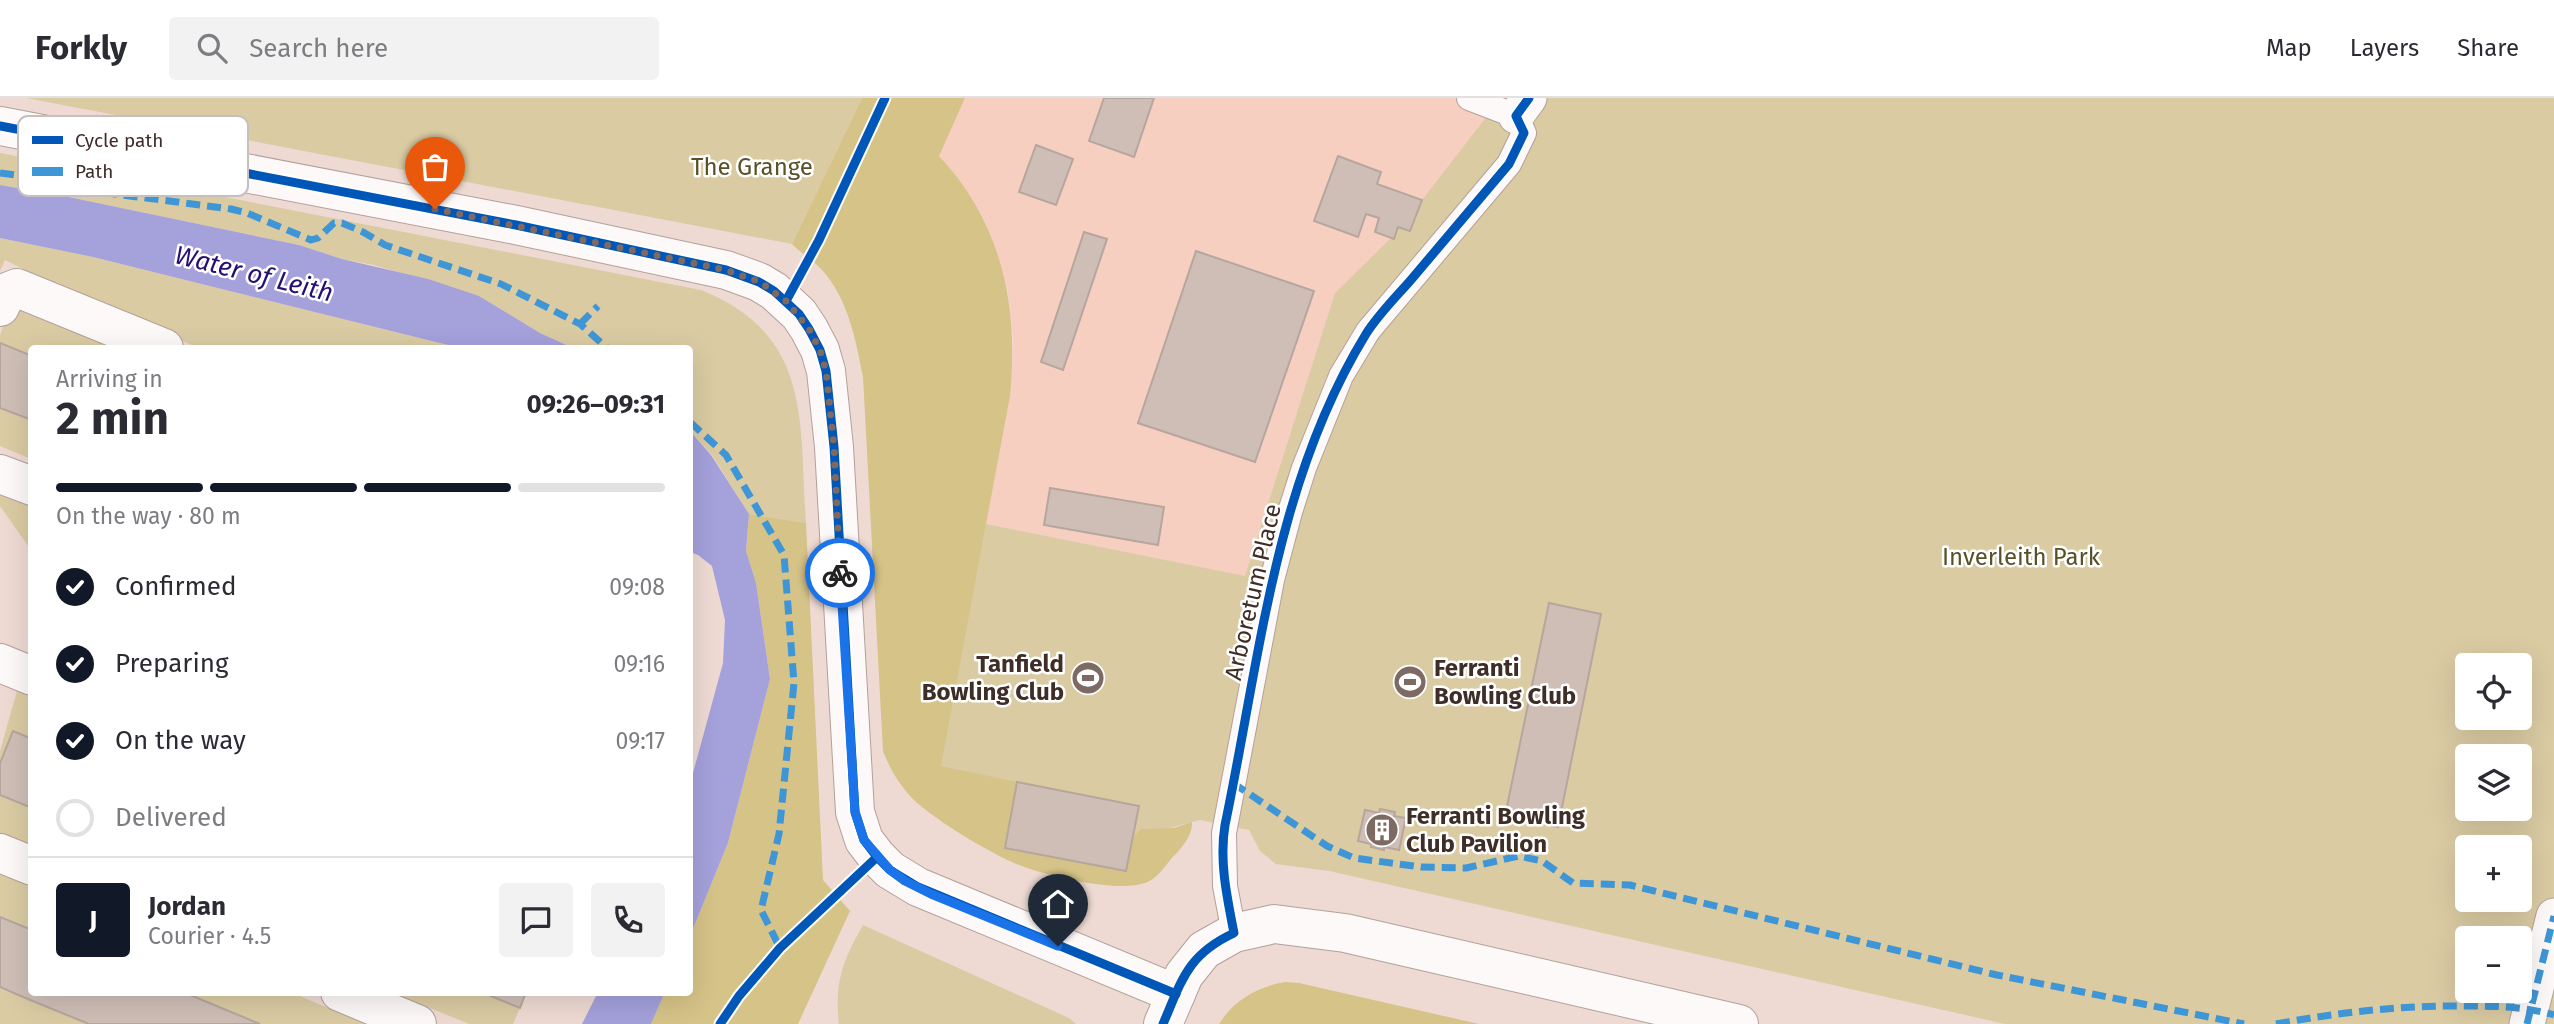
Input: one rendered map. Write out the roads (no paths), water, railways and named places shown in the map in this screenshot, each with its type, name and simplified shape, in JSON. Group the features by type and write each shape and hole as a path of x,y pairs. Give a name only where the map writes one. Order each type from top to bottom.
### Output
{"street":[{"path":"0,127 18,130"},
{"path":"248,174 516,225 726,270 760,282 799,314 820,350 826,371 834,447 855,812 864,840 890,870 918,887 1169,1009 1184,975 1196,957 1213,943 1234,933 1274,924 1345,933 1739,1024"},
{"path":"6,298 17,288 157,345"},
{"path":"0,474 28,484"},
{"path":"0,663 28,674"},
{"path":"0,853 28,864"},
{"path":"2527,1024 2554,916"},
{"path":"350,996 417,1024"}],"lane":[{"path":"1469,98 1522,107"},
{"name":"Arboretum Place","path":"1234,933 1225,886 1224,832 1272,580 1304,468 1341,376 1368,331 1509,164 1524,133 1522,107"}],"water":[{"name":"Water of Leith","path":"0,185 18,188 18,196 64,196 299,245 342,259 428,279 479,296 540,333 566,345 448,345 93,257 0,238"},
{"path":"693,434 711,455 749,514 746,551 756,583 770,679 728,843 693,929 693,773 723,663 725,620 712,566 693,553"},
{"path":"596,996 663,996 651,1024 582,1024"}],"place":[{"name":"Tanfield Bowling Club","path":"1088,678"},
{"name":"Ferranti Bowling Club","path":"1410,682"},
{"name":"Ferranti Bowling Club Pavilion","path":"1382,830"}],"park label":[{"name":"The Grange","path":"752,167"},
{"name":"Inverleith Park","path":"2021,557"}]}
